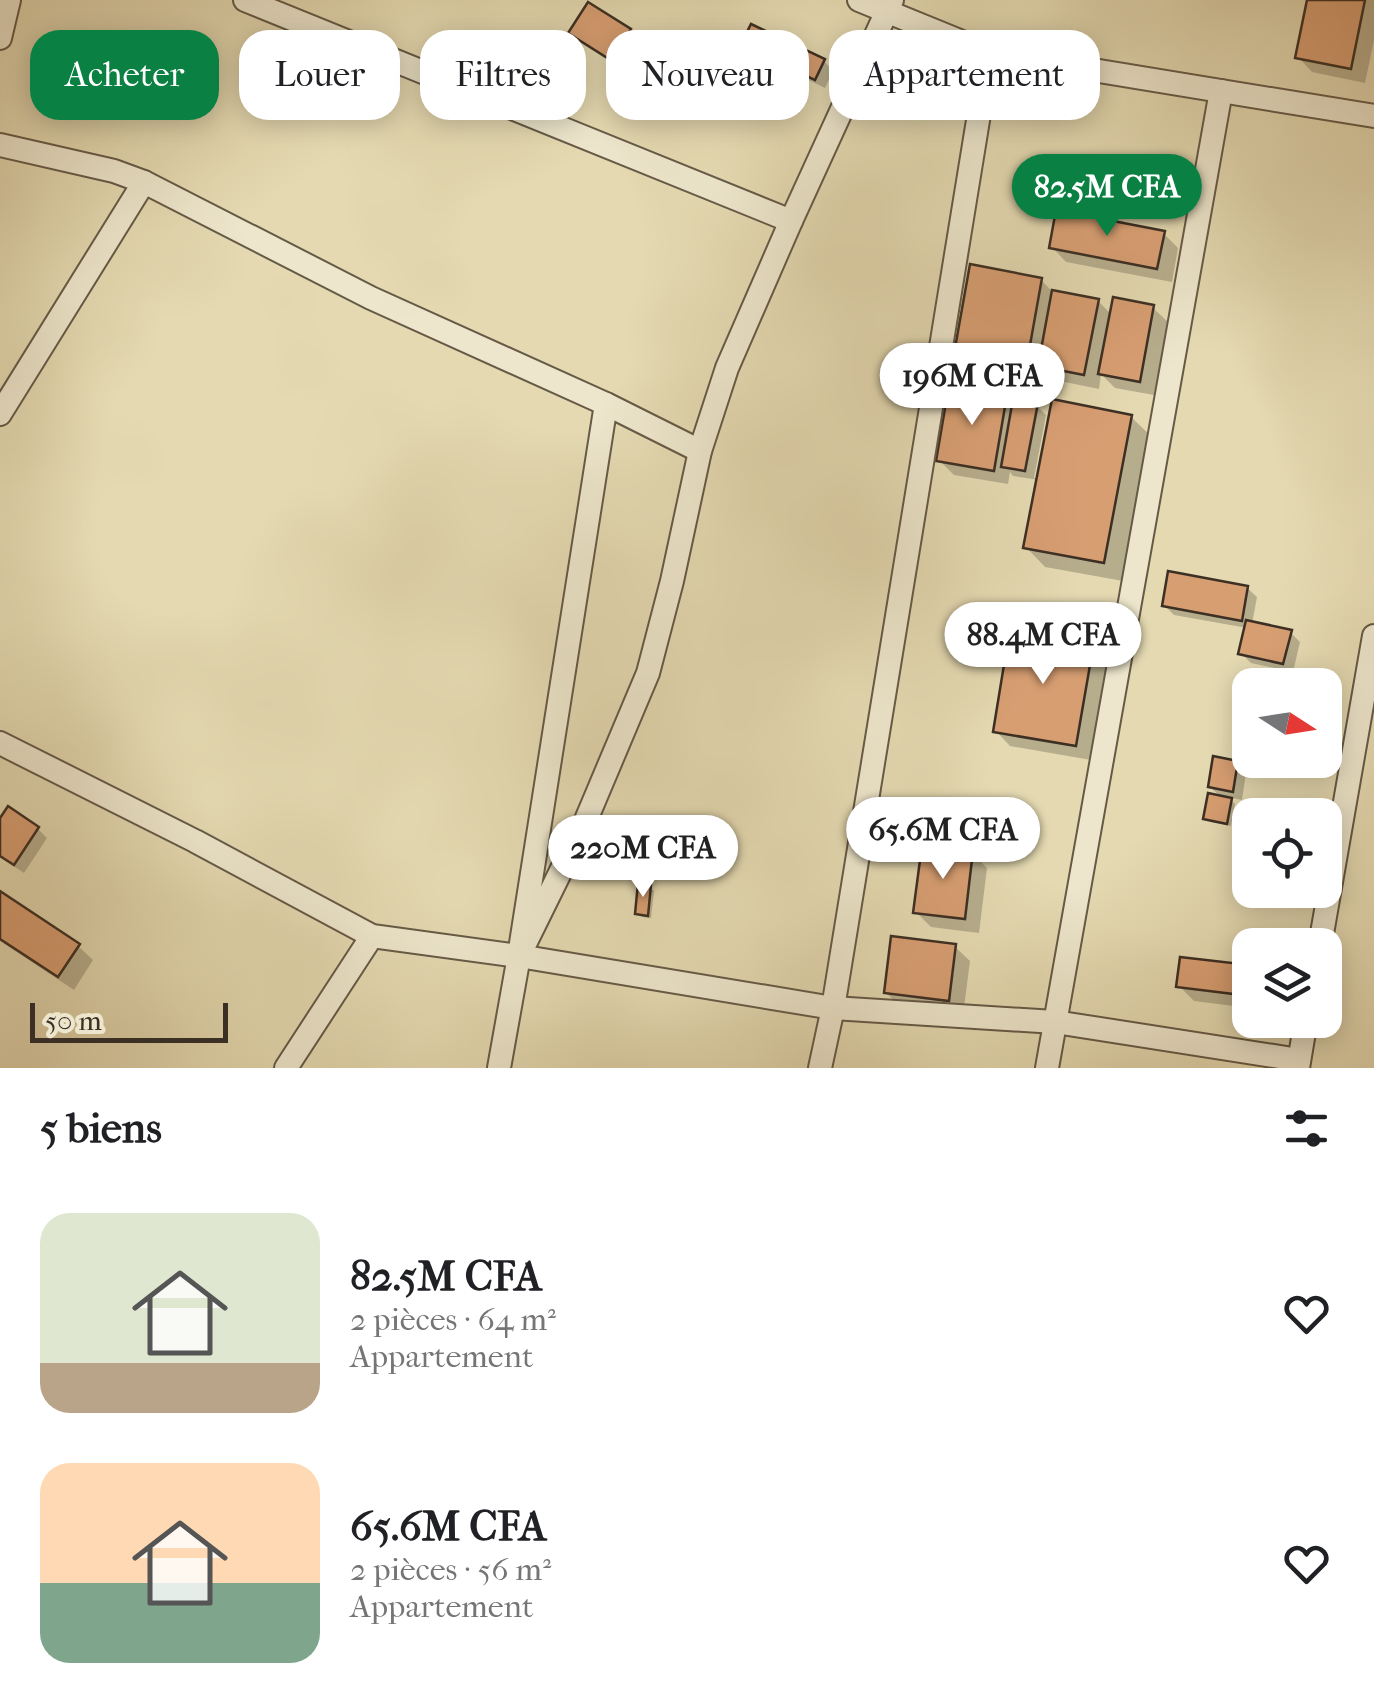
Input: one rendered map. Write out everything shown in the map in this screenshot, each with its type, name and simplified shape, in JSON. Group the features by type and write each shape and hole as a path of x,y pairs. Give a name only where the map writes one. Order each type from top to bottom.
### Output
{"street":[{"path":"0,38 10,0"},
{"path":"245,0 790,222"},
{"path":"859,0 888,6 940,30"},
{"path":"520,956 586,820 648,673 700,451 727,368 888,6"},
{"path":"1100,71 1374,116"},
{"path":"1047,1068 1221,91"},
{"path":"820,1068 978,120"},
{"path":"0,145 114,171 144,182 371,298 700,451"},
{"path":"0,414 144,182"},
{"path":"499,1068 606,404"},
{"path":"1323,928 1374,636"},
{"path":"0,743 372,936 520,956 833,1008 1055,1022 1299,1064 1303,1038"},
{"path":"286,1068 372,936"}],"building":[{"path":"1307,0 1365,0 1351,69 1295,58"},
{"path":"588,2 631,29 606,30 606,57 586,44 586,30 570,30"},
{"path":"809,51 825,59 815,80 809,77"},
{"path":"1056,210 1165,231 1157,269 1049,248"},
{"path":"970,264 1042,278 1027,362 955,348"},
{"path":"1052,290 1099,299 1084,375 1038,366"},
{"path":"1113,297 1154,305 1140,382 1098,374"},
{"path":"949,385 1007,395 994,471 936,461"},
{"path":"1013,399 1038,403 1025,471 1001,467"},
{"path":"1052,399 1132,415 1104,563 1023,548"},
{"path":"1168,571 1248,586 1242,621 1162,606"},
{"path":"1246,620 1292,630 1283,664 1238,654"},
{"path":"1010,628 1094,642 1076,746 993,732"},
{"path":"1213,756 1232,760 1233,792 1208,787"},
{"path":"1208,793 1232,798 1227,824 1203,819"},
{"path":"8,806 39,827 14,865 0,856 0,818"},
{"path":"922,845 973,851 965,919 913,913"},
{"path":"638,883 651,885 648,916 635,914"},
{"path":"0,891 80,944 58,977 0,939"},
{"path":"891,936 956,944 949,1001 884,993"},
{"path":"1180,957 1232,963 1232,994 1176,987"}]}
